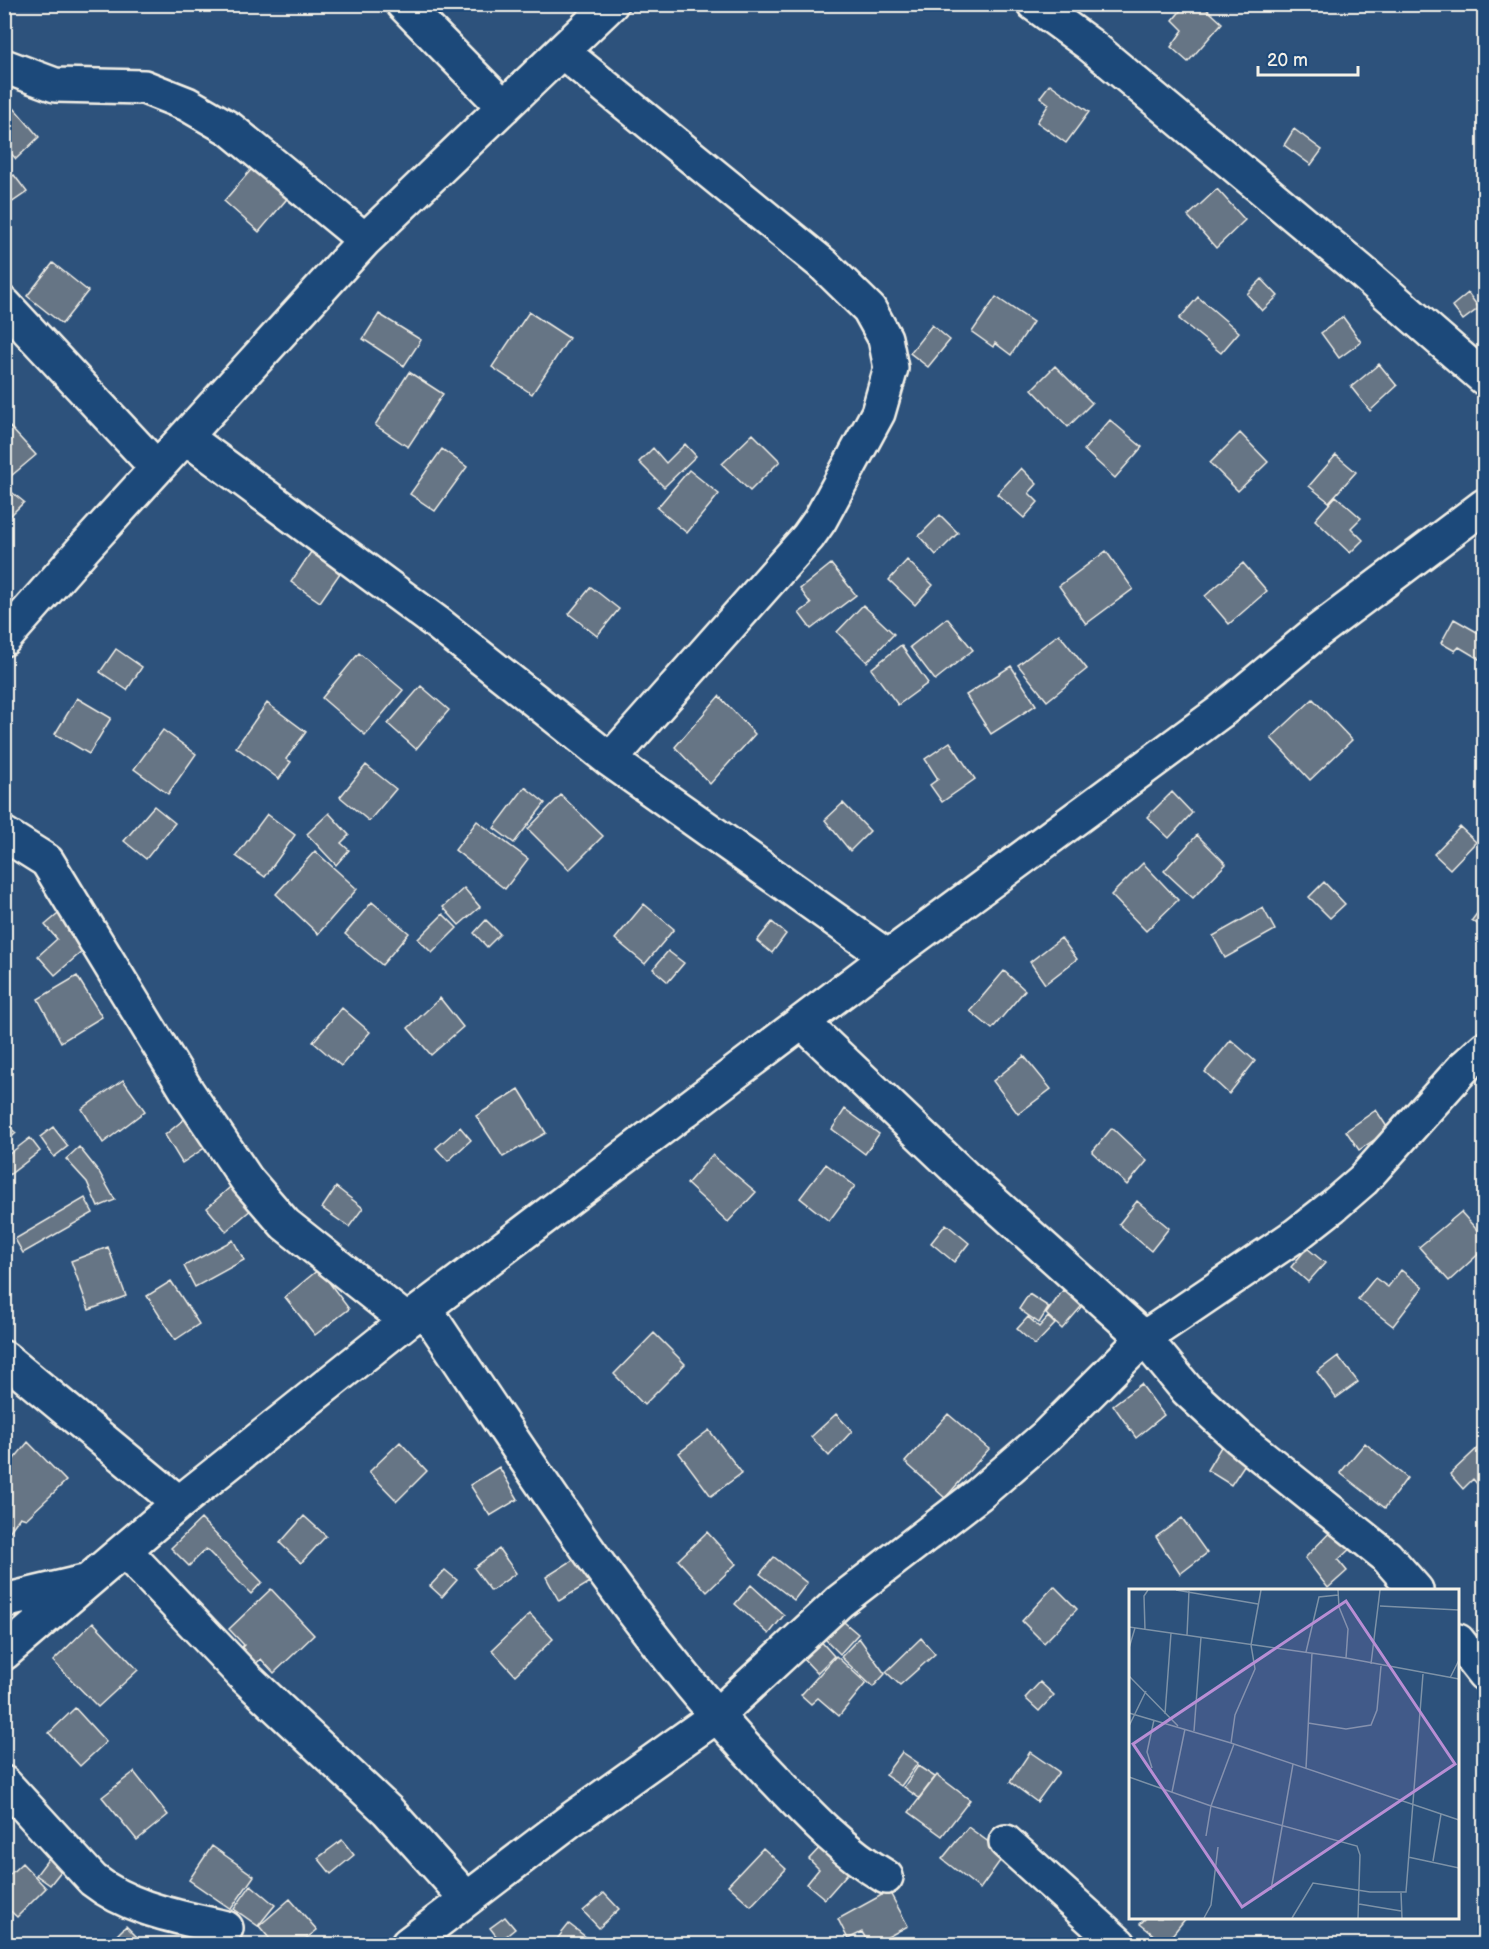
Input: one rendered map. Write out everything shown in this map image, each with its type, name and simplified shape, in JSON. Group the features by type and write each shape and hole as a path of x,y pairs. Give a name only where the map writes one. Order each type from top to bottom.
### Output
{"street":[{"path":"402,4 504,106"},
{"path":"4,639 366,240 504,106 564,53 611,4"},
{"path":"1034,4 1098,52 1485,378"},
{"path":"564,53 824,265 869,309 885,338 891,368 878,413 820,520 808,537 610,760"},
{"path":"4,66 55,85 144,87 187,104 230,129 366,240"},
{"path":"4,304 158,468"},
{"path":"187,438 436,622 610,760 888,957"},
{"path":"4,1653 92,1580 179,1503 416,1315 888,957 1220,712 1317,631 1485,506"},
{"path":"4,834 17,839 47,861 187,1091 247,1180 285,1224 416,1315 715,1717 821,1827 870,1867 886,1877"},
{"path":"802,1022 966,1178 1144,1338 1187,1390 1222,1422 1386,1556 1415,1589"},
{"path":"408,1944 572,1819 715,1717 835,1606 979,1494 1046,1436 1144,1338 1333,1206 1363,1180 1464,1067 1485,1048"},
{"path":"4,1358 179,1503"},
{"path":"125,1551 245,1677 388,1811 466,1899"},
{"path":"4,1601 92,1580"},
{"path":"1459,1642 1485,1674"},
{"path":"4,1783 93,1880 109,1893 162,1912 226,1928"},
{"path":"1006,1842 1119,1944"}],"building":[{"path":"1186,4 1201,4 1222,23 1188,62 1171,47 1183,30 1173,20"},
{"path":"1050,84 1089,112 1066,143 1037,122 1049,104 1040,97"},
{"path":"14,108 39,137 16,159 4,146 4,117"},
{"path":"1294,129 1322,150 1311,165 1284,145"},
{"path":"256,164 291,194 259,232 224,201"},
{"path":"14,175 27,192 8,205 4,201 4,182"},
{"path":"1217,189 1245,220 1216,248 1188,216"},
{"path":"53,263 88,291 62,324 27,296"},
{"path":"1262,279 1278,296 1262,311 1247,294"},
{"path":"1468,293 1479,308 1463,320 1452,306"},
{"path":"996,297 1033,322 1011,355 995,343 993,347 972,332"},
{"path":"1198,297 1239,332 1221,353 1179,319"},
{"path":"529,312 569,338 532,394 492,367"},
{"path":"379,314 421,340 404,366 363,339"},
{"path":"1343,317 1361,342 1339,358 1321,333"},
{"path":"932,325 950,340 928,367 910,353"},
{"path":"1379,364 1397,386 1370,411 1351,387"},
{"path":"1055,366 1092,403 1068,427 1032,389"},
{"path":"409,372 443,394 408,447 375,425"},
{"path":"1110,420 1142,447 1115,478 1084,450"},
{"path":"10,427 36,455 4,482 4,433"},
{"path":"1240,433 1268,462 1238,491 1210,463"},
{"path":"753,434 780,461 750,491 722,464"},
{"path":"685,444 696,456 664,487 639,462 653,448 666,463"},
{"path":"442,449 467,467 435,511 410,494"},
{"path":"1336,455 1356,472 1329,502 1309,486"},
{"path":"1021,468 1037,484 1029,493 1038,502 1024,518 997,494"},
{"path":"689,470 719,494 687,533 657,508"},
{"path":"4,486 24,502 4,522"},
{"path":"1336,496 1361,518 1351,528 1363,540 1350,553 1315,520"},
{"path":"940,515 958,533 936,555 919,536"},
{"path":"317,543 347,563 320,602 291,582"},
{"path":"1106,551 1133,589 1086,624 1059,586"},
{"path":"907,560 933,585 915,605 889,580"},
{"path":"1243,563 1267,591 1229,624 1205,596"},
{"path":"831,564 856,595 811,629 799,613 811,604 800,589"},
{"path":"591,587 619,609 597,636 569,614"},
{"path":"863,605 894,634 867,662 837,632"},
{"path":"947,618 973,650 935,680 910,647"},
{"path":"1454,619 1484,636 1484,662 1459,647 1455,651 1441,643"},
{"path":"1059,634 1087,669 1047,701 1018,665"},
{"path":"901,645 928,683 898,705 871,669"},
{"path":"116,649 142,667 127,690 100,672"},
{"path":"359,653 403,690 365,735 322,698"},
{"path":"1011,666 1036,705 991,734 966,695"},
{"path":"421,686 449,710 416,749 388,724"},
{"path":"719,696 755,734 710,784 675,747"},
{"path":"77,698 111,718 89,754 55,734"},
{"path":"1313,699 1352,740 1310,780 1271,738"},
{"path":"267,703 306,732 286,759 291,762 279,779 236,747"},
{"path":"163,730 196,754 168,794 134,769"},
{"path":"950,742 975,779 942,802 930,785 938,779 925,759"},
{"path":"366,765 396,789 369,821 340,797"},
{"path":"525,787 545,803 514,843 494,828"},
{"path":"1172,792 1192,813 1169,838 1147,817"},
{"path":"561,795 603,836 569,870 528,829"},
{"path":"843,803 870,831 850,851 825,820"},
{"path":"154,806 175,823 146,859 124,841"},
{"path":"329,813 349,835 341,843 349,850 336,865 307,834"},
{"path":"267,814 295,835 265,877 236,856"},
{"path":"477,821 528,859 505,889 455,850"},
{"path":"1460,827 1476,842 1450,869 1434,854"},
{"path":"1197,835 1226,864 1193,898 1164,871"},
{"path":"315,851 357,889 318,934 276,894"},
{"path":"1143,863 1178,900 1146,931 1111,895"},
{"path":"1324,882 1345,904 1330,918 1309,897"},
{"path":"464,888 480,907 459,925 443,907"},
{"path":"372,902 409,933 382,965 345,934"},
{"path":"644,904 674,929 645,964 615,939"},
{"path":"1484,904 1484,929 1472,920"},
{"path":"1263,908 1275,930 1225,958 1213,936"},
{"path":"63,910 92,943 55,975 38,956 57,939 45,925"},
{"path":"443,914 457,928 432,953 418,939"},
{"path":"486,920 500,934 487,947 474,933"},
{"path":"772,922 786,934 772,953 757,941"},
{"path":"1061,938 1077,959 1045,984 1030,962"},
{"path":"668,951 684,963 668,982 653,969"},
{"path":"1004,971 1025,990 992,1029 970,1011"},
{"path":"77,976 102,1017 61,1042 38,999"},
{"path":"440,998 463,1027 431,1055 408,1028"},
{"path":"342,1008 370,1032 341,1066 313,1042"},
{"path":"1231,1040 1255,1061 1229,1094 1205,1072"},
{"path":"1024,1056 1051,1089 1018,1114 993,1081"},
{"path":"123,1080 145,1111 103,1143 82,1109"},
{"path":"519,1089 546,1133 503,1157 476,1116"},
{"path":"845,1109 879,1134 865,1154 832,1129"},
{"path":"1376,1110 1389,1130 1359,1150 1346,1131"},
{"path":"188,1116 209,1145 182,1163 165,1135"},
{"path":"4,1123 16,1133 4,1144"},
{"path":"53,1127 68,1146 54,1157 40,1137"},
{"path":"460,1127 471,1140 448,1161 436,1148"},
{"path":"1112,1128 1147,1161 1127,1185 1092,1152"},
{"path":"30,1138 40,1151 4,1179 4,1158"},
{"path":"79,1147 99,1172 115,1200 98,1207 87,1182 66,1159"},
{"path":"712,1155 756,1192 728,1222 687,1184"},
{"path":"826,1164 855,1186 829,1221 800,1198"},
{"path":"239,1179 259,1203 226,1231 207,1208"},
{"path":"336,1187 363,1208 349,1227 322,1208"},
{"path":"85,1198 93,1213 23,1253 15,1239"},
{"path":"1137,1201 1169,1228 1151,1251 1119,1224"},
{"path":"1461,1212 1484,1238 1484,1249 1449,1281 1419,1247"},
{"path":"946,1224 969,1243 954,1262 931,1243"},
{"path":"233,1240 244,1260 195,1287 184,1266"},
{"path":"108,1247 126,1296 89,1310 71,1261"},
{"path":"1307,1248 1325,1263 1308,1282 1291,1267"},
{"path":"319,1269 349,1309 315,1335 285,1297"},
{"path":"1401,1270 1423,1287 1393,1326 1358,1299 1375,1278 1388,1287"},
{"path":"171,1281 199,1324 175,1340 147,1296"},
{"path":"1068,1283 1087,1300 1062,1329 1046,1314"},
{"path":"1029,1294 1049,1307 1039,1323 1019,1309"},
{"path":"1028,1317 1039,1327 1048,1317 1055,1324 1035,1345 1017,1329"},
{"path":"654,1333 685,1364 644,1405 614,1374"},
{"path":"1338,1356 1358,1382 1336,1398 1317,1372"},
{"path":"1141,1384 1164,1415 1136,1438 1113,1405"},
{"path":"836,1414 852,1431 829,1456 811,1437"},
{"path":"948,1414 989,1449 945,1498 905,1462"},
{"path":"709,1430 742,1473 711,1496 679,1453"},
{"path":"28,1442 66,1481 26,1519 20,1517 4,1539 4,1471"},
{"path":"400,1442 427,1471 397,1501 369,1472"},
{"path":"1484,1442 1484,1492 1473,1479 1463,1489 1450,1474"},
{"path":"1365,1443 1407,1478 1385,1508 1340,1473"},
{"path":"1222,1445 1247,1461 1231,1485 1207,1470"},
{"path":"499,1467 518,1499 490,1516 470,1485"},
{"path":"304,1516 326,1536 301,1563 280,1543"},
{"path":"1182,1518 1207,1553 1180,1574 1156,1537"},
{"path":"201,1519 262,1582 251,1594 206,1549 189,1566 171,1548"},
{"path":"1337,1525 1354,1545 1338,1560 1347,1571 1328,1588 1305,1558"},
{"path":"707,1532 736,1564 707,1592 678,1560"},
{"path":"499,1549 516,1573 491,1591 474,1568"},
{"path":"579,1556 592,1581 559,1601 546,1577"},
{"path":"774,1557 807,1583 794,1600 760,1574"},
{"path":"445,1570 457,1580 442,1597 430,1586"},
{"path":"751,1585 784,1615 769,1634 735,1604"},
{"path":"1054,1586 1077,1609 1044,1643 1022,1621"},
{"path":"271,1589 314,1635 274,1673 261,1659 250,1669 235,1654 244,1645 229,1629"},
{"path":"831,1611 858,1634 840,1654 816,1630"},
{"path":"530,1614 553,1639 515,1675 492,1650"},
{"path":"93,1622 138,1670 98,1707 53,1661"},
{"path":"817,1637 834,1656 817,1673 800,1655"},
{"path":"859,1638 885,1674 873,1687 841,1657"},
{"path":"921,1638 935,1654 900,1685 886,1672"},
{"path":"836,1656 866,1683 839,1716 818,1698 811,1704 801,1695"},
{"path":"1040,1682 1054,1695 1039,1711 1025,1698"},
{"path":"75,1708 106,1742 80,1766 49,1733"},
{"path":"902,1752 918,1763 901,1786 885,1775"},
{"path":"1030,1752 1059,1772 1037,1802 1010,1782"},
{"path":"918,1766 935,1777 919,1798 904,1787"},
{"path":"134,1772 168,1815 137,1840 102,1797"},
{"path":"937,1775 970,1800 942,1836 909,1812"},
{"path":"968,1827 1005,1854 980,1889 942,1859"},
{"path":"342,1840 354,1855 331,1874 318,1858"},
{"path":"825,1842 854,1866 825,1899 807,1884 819,1869 809,1859"},
{"path":"212,1846 254,1876 231,1909 189,1880"},
{"path":"763,1848 786,1869 751,1906 728,1885"},
{"path":"55,1850 69,1861 50,1885 36,1875"},
{"path":"22,1863 46,1888 17,1917 4,1905 4,1880"},
{"path":"251,1885 275,1905 258,1926 234,1909"},
{"path":"889,1891 908,1926 875,1944 869,1944 862,1932 848,1939 838,1919"},
{"path":"604,1893 619,1909 599,1928 583,1911"},
{"path":"290,1899 317,1930 299,1944 274,1944 259,1926"},
{"path":"505,1917 515,1929 500,1941 490,1928"},
{"path":"1145,1919 1185,1919 1165,1944 1140,1924"},
{"path":"569,1924 595,1944 553,1944"},
{"path":"126,1926 144,1944 108,1944"}]}
